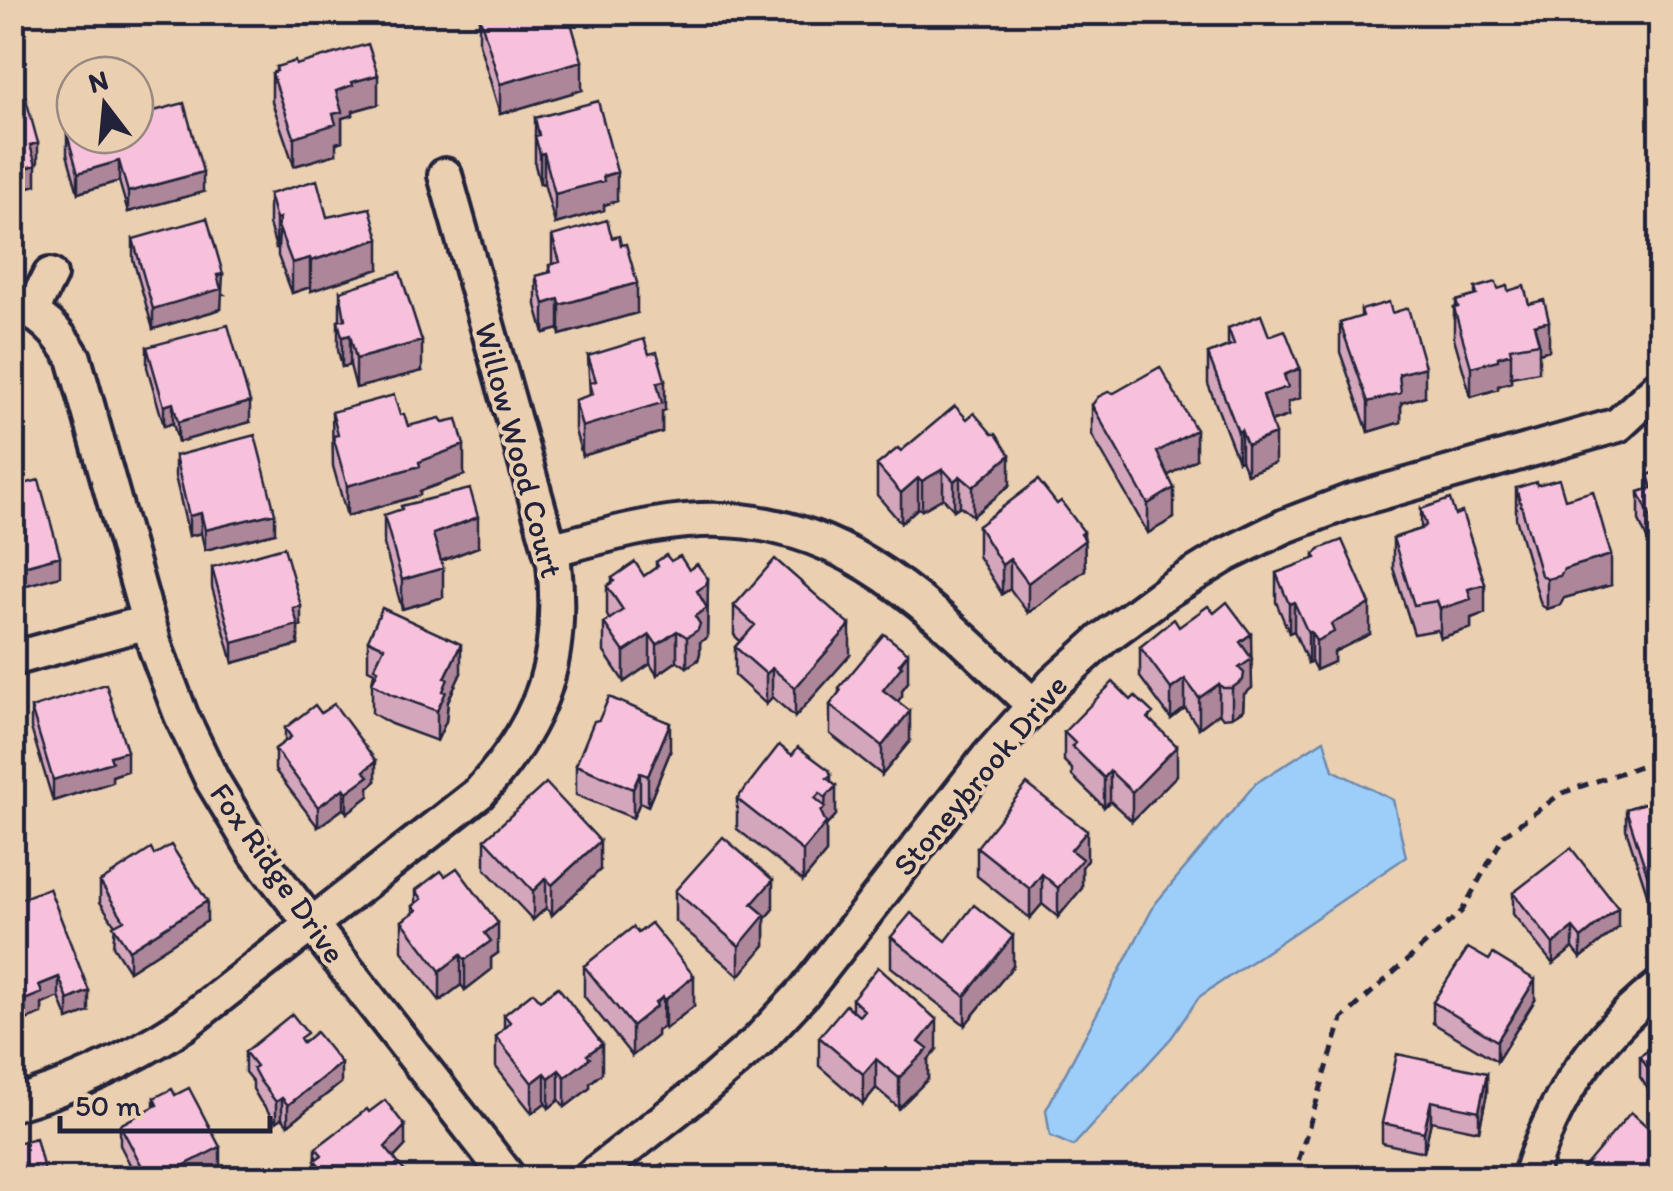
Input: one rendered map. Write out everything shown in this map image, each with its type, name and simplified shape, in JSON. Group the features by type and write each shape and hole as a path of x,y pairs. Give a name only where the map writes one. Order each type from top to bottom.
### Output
{"street":[{"name":"Willow Wood Court","path":"12,1104 79,1082 133,1057 183,1025 479,793 508,761 529,728 546,688 555,650 558,606 550,550 445,175"},
{"path":"22,307 50,275"},
{"name":"Fox Ridge Drive","path":"22,307 61,336 74,358 148,622 181,716 212,780 256,853 508,1178"},
{"name":"Stoneybrook Drive","path":"589,1178 698,1094 758,1041 804,992 1033,705 1104,638 1168,590 1240,548 1348,502 1618,426 1660,386"},
{"path":"550,550 645,526 704,520 754,523 792,531 834,545 910,591 1033,705"},
{"path":"12,659 148,622"},
{"path":"1529,1178 1538,1146 1584,1060 1619,1021 1660,986"}],"path":[{"path":"1292,1178 1342,1019 1462,911 1504,835 1562,793 1660,759"}],"water":[{"path":"1324,740 1333,770 1393,800 1406,857 1199,997 1172,1037 1073,1146 1050,1136 1046,1110 1155,904 1256,783"}],"building":[{"path":"568,12 582,61 500,84 479,14"},
{"path":"368,44 378,75 336,91 342,112 333,114 336,124 294,137 272,73 277,71 276,67"},
{"path":"23,88 38,143 30,145 36,165 12,172 12,91"},
{"path":"598,101 617,172 603,176 604,181 555,194 535,136 539,135 535,118"},
{"path":"184,103 203,172 128,192 119,161 78,173 73,155 155,155 155,111"},
{"path":"317,180 327,217 370,208 379,239 311,261 310,258 292,263 269,194"},
{"path":"207,218 223,274 217,275 221,289 153,309 133,239"},
{"path":"607,220 612,238 619,236 621,245 626,244 637,283 560,305 559,299 544,304 536,276 551,272 549,265 560,262 552,236"},
{"path":"400,272 422,341 356,359 350,335 342,337 338,321 345,319 340,291"},
{"path":"1496,282 1498,289 1507,286 1508,291 1524,286 1529,304 1544,300 1549,321 1534,325 1539,343 1510,348 1511,353 1498,360 1471,367 1454,308 1458,307 1456,301 1477,295 1475,288"},
{"path":"1389,302 1392,313 1408,308 1425,367 1399,374 1401,393 1368,402 1340,323 1363,316 1361,310"},
{"path":"1261,315 1269,336 1285,330 1300,368 1284,375 1288,387 1263,395 1275,434 1247,445 1241,430 1238,432 1208,354 1234,344 1228,328"},
{"path":"228,325 250,402 178,422 173,403 164,406 147,347"},
{"path":"644,339 649,354 657,352 665,380 657,383 662,403 582,427 575,400 593,394 590,383 596,381 588,356"},
{"path":"1160,367 1196,430 1157,452 1174,488 1148,504 1092,405 1098,397 1114,393"},
{"path":"12,384 20,409 12,411"},
{"path":"394,395 408,426 440,418 443,422 457,419 464,445 419,462 420,466 347,486 333,436 338,435 332,412"},
{"path":"955,406 967,419 974,413 996,434 1010,455 973,487 960,476 954,481 943,469 922,481 918,478 901,493 877,465 898,448 901,451"},
{"path":"255,435 275,513 205,530 201,513 189,516 175,456"},
{"path":"1660,471 1660,521 1653,523 1639,492 1652,488 1648,475"},
{"path":"1559,479 1565,499 1593,491 1611,555 1564,569 1560,576 1547,579 1541,575 1516,488"},
{"path":"39,480 60,556 12,569 12,487"},
{"path":"1038,480 1057,504 1061,501 1084,532 1081,534 1085,540 1028,583 1010,559 1002,565 978,526"},
{"path":"470,489 478,517 433,534 443,568 402,580 384,515 402,509 401,506"},
{"path":"1450,499 1455,515 1462,512 1485,584 1468,589 1471,599 1440,609 1437,601 1414,605 1393,538 1421,529 1426,525 1421,509"},
{"path":"1342,540 1370,604 1331,624 1334,632 1316,641 1308,633 1294,602 1289,604 1276,573 1316,558 1319,549"},
{"path":"284,547 301,606 293,608 298,625 233,643 212,567"},
{"path":"666,555 671,561 680,556 689,570 697,564 708,579 697,591 707,608 695,616 700,624 698,630 687,637 677,631 657,645 650,635 624,652 604,623 623,610 607,586 635,562 644,576"},
{"path":"775,559 850,625 795,688 772,668 766,674 735,647 755,625 734,606"},
{"path":"1227,602 1251,634 1240,642 1252,659 1239,668 1244,673 1243,680 1232,688 1219,684 1199,698 1185,679 1171,689 1140,647 1174,619 1179,627 1208,606 1214,613"},
{"path":"382,608 461,644 445,678 446,692 437,711 372,683 384,647 368,640"},
{"path":"884,634 908,653 883,690 910,711 882,746 830,705 839,688"},
{"path":"1113,682 1131,700 1135,696 1153,713 1148,718 1177,746 1132,792 1110,771 1104,778 1072,746 1075,743 1064,732"},
{"path":"106,684 127,751 110,756 112,762 53,780 31,708"},
{"path":"609,697 670,723 648,776 640,773 633,789 576,765 594,721 599,720"},
{"path":"334,704 376,761 364,771 369,776 318,807 275,749 291,737 285,728 315,705 321,713"},
{"path":"779,745 792,755 798,747 829,770 831,775 827,778 836,786 825,798 820,793 815,798 825,807 821,812 826,823 803,851 737,799"},
{"path":"546,783 600,841 552,885 546,878 533,891 485,839"},
{"path":"1027,784 1087,831 1071,850 1082,859 1058,888 1042,874 1030,889 977,847"},
{"path":"1660,798 1660,879 1650,883 1626,809"},
{"path":"723,837 773,880 752,904 765,915 739,946 675,891"},
{"path":"171,845 207,901 129,950 113,926 124,920 100,882 151,849 154,855"},
{"path":"1571,848 1618,908 1581,938 1573,928 1553,944 1513,893"},
{"path":"457,868 498,923 485,933 491,941 465,960 461,955 440,971 402,921 417,910 413,906 422,899 416,890 441,871 445,876"},
{"path":"49,888 89,991 68,1000 59,977 39,985 42,993 15,1004 12,902"},
{"path":"974,905 1013,936 965,996 891,937 911,913 946,941"},
{"path":"651,923 694,976 665,1000 663,997 655,1003 657,1006 632,1026 584,966 633,927 638,933"},
{"path":"1468,948 1489,960 1493,954 1535,980 1497,1041 1433,1002"},
{"path":"878,967 937,1020 919,1042 928,1049 899,1078 876,1059 863,1074 819,1037 846,1005 859,1016 864,1010 852,999"},
{"path":"558,987 602,1044 565,1077 559,1070 549,1078 545,1073 532,1083 496,1037 510,1022 504,1015 533,992 540,1000"},
{"path":"292,1014 307,1033 300,1038 303,1043 316,1032 341,1063 288,1105 282,1098 276,1102 245,1052"},
{"path":"1660,1043 1660,1087 1640,1056"},
{"path":"1397,1054 1487,1073 1479,1111 1431,1101 1424,1132 1382,1123"},
{"path":"189,1088 220,1147 153,1178 148,1168 144,1170 120,1125 157,1105 154,1098 172,1089 175,1095"},
{"path":"385,1100 405,1126 385,1147 406,1173 399,1178 329,1178 315,1160 322,1155 316,1148"},
{"path":"1631,1112 1660,1138 1660,1178 1587,1178 1580,1172"},
{"path":"36,1138 46,1178 12,1178 12,1144"},
{"path":"662,1164 673,1178 643,1178"}]}
